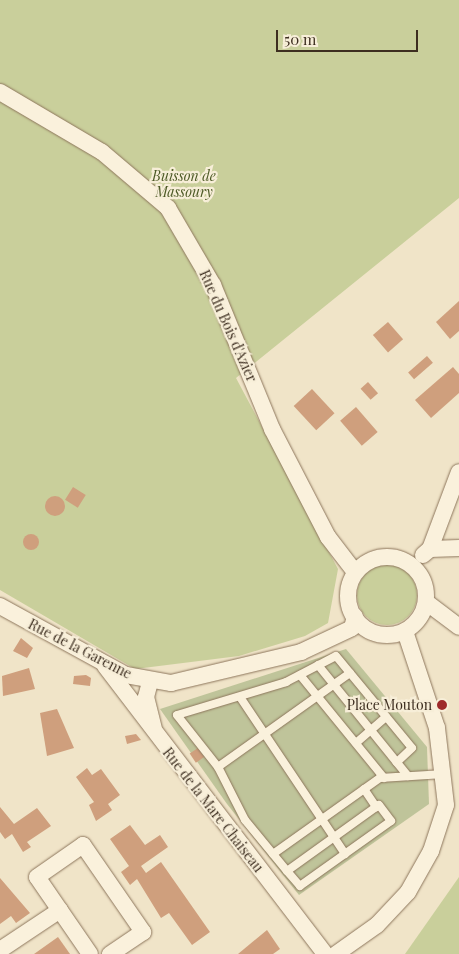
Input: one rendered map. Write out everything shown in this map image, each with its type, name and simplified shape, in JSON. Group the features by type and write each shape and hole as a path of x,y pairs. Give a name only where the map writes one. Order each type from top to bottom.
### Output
{"street":[{"name":"Rue du Bois d'Azier","path":"0,92 102,152 168,208 212,286 272,429 328,536 355,572"},
{"path":"412,565 430,550 459,472"},
{"path":"430,550 459,548"},
{"path":"388,556 412,565 424,582 426,602 418,620 405,631 379,635 367,630 355,616 347,598 355,572 364,563 388,556"},
{"path":"426,602 459,628"},
{"name":"Rue de la Garenne","path":"0,606 103,664 150,682 197,679 301,652 352,628 355,616"},
{"path":"336,954 377,925 408,892 431,851 446,805 445,774 438,728 405,631"},
{"name":"Rue de la Mare Chaiseau","path":"103,664 157,739 325,954"},
{"path":"150,682 146,697 157,739"},
{"path":"90,954 37,877 84,845 143,932 110,954"},
{"path":"0,950 60,910"}],"lane":[{"path":"287,871 379,805 391,821 300,886 287,871 245,820 218,767 177,715 240,697 300,674 336,656 412,748 396,762"},
{"path":"318,665 408,776"},
{"path":"218,767 350,673"},
{"path":"300,674 384,778"},
{"path":"240,697 262,735 345,854"},
{"path":"356,743 386,717"},
{"path":"273,854 364,789 384,778 445,774"},
{"path":"364,789 376,807"}],"green space":[{"name":"Buisson de Massoury","path":"0,0 459,0 459,198 236,378 338,569 328,623 305,636 239,656 135,669 0,590"},
{"path":"387,565 404,570 412,578 417,595 412,612 404,620 387,625 370,620 362,612 357,595 362,578 370,570"},
{"path":"346,649 427,747 429,804 299,895 227,804 160,709"},
{"path":"459,877 459,954 405,954"}],"building":[{"path":"459,301 459,331 450,339 436,322"},
{"path":"388,322 403,339 388,352 373,335"},
{"path":"427,356 433,363 414,379 408,372"},
{"path":"453,367 459,374 459,393 431,418 415,400"},
{"path":"368,382 378,393 371,400 361,389"},
{"path":"312,389 335,413 316,430 294,406"},
{"path":"356,407 378,432 362,446 340,421"},
{"path":"73,487 86,495 78,508 65,500"},
{"path":"55,496 62,499 65,506 62,513 55,516 48,513 45,506 48,499"},
{"path":"31,534 39,542 31,550 23,542"},
{"path":"21,638 33,648 27,658 13,651"},
{"path":"29,668 35,689 3,696 2,676"},
{"path":"86,675 91,678 90,686 73,684 74,676"},
{"path":"57,709 74,748 47,756 40,713"},
{"path":"136,734 141,740 127,744 125,736"},
{"path":"198,748 204,757 196,763 190,754"},
{"path":"87,768 92,775 101,769 120,795 108,804 112,810 96,821 89,805 94,802 76,777"},
{"path":"0,807 14,824 37,808 51,826 27,842 31,847 23,852 12,834 5,839 0,832"},
{"path":"130,825 145,845 160,835 168,847 141,866 146,873 161,862 210,932 192,945 169,913 161,918 137,879 130,885 121,872 129,866 110,839"},
{"path":"0,878 30,913 16,923 11,916 0,924"},
{"path":"267,930 280,949 273,954 238,954"},
{"path":"58,937 70,954 34,954"}],"place":[{"name":"Place Mouton","path":"442,705"}]}
